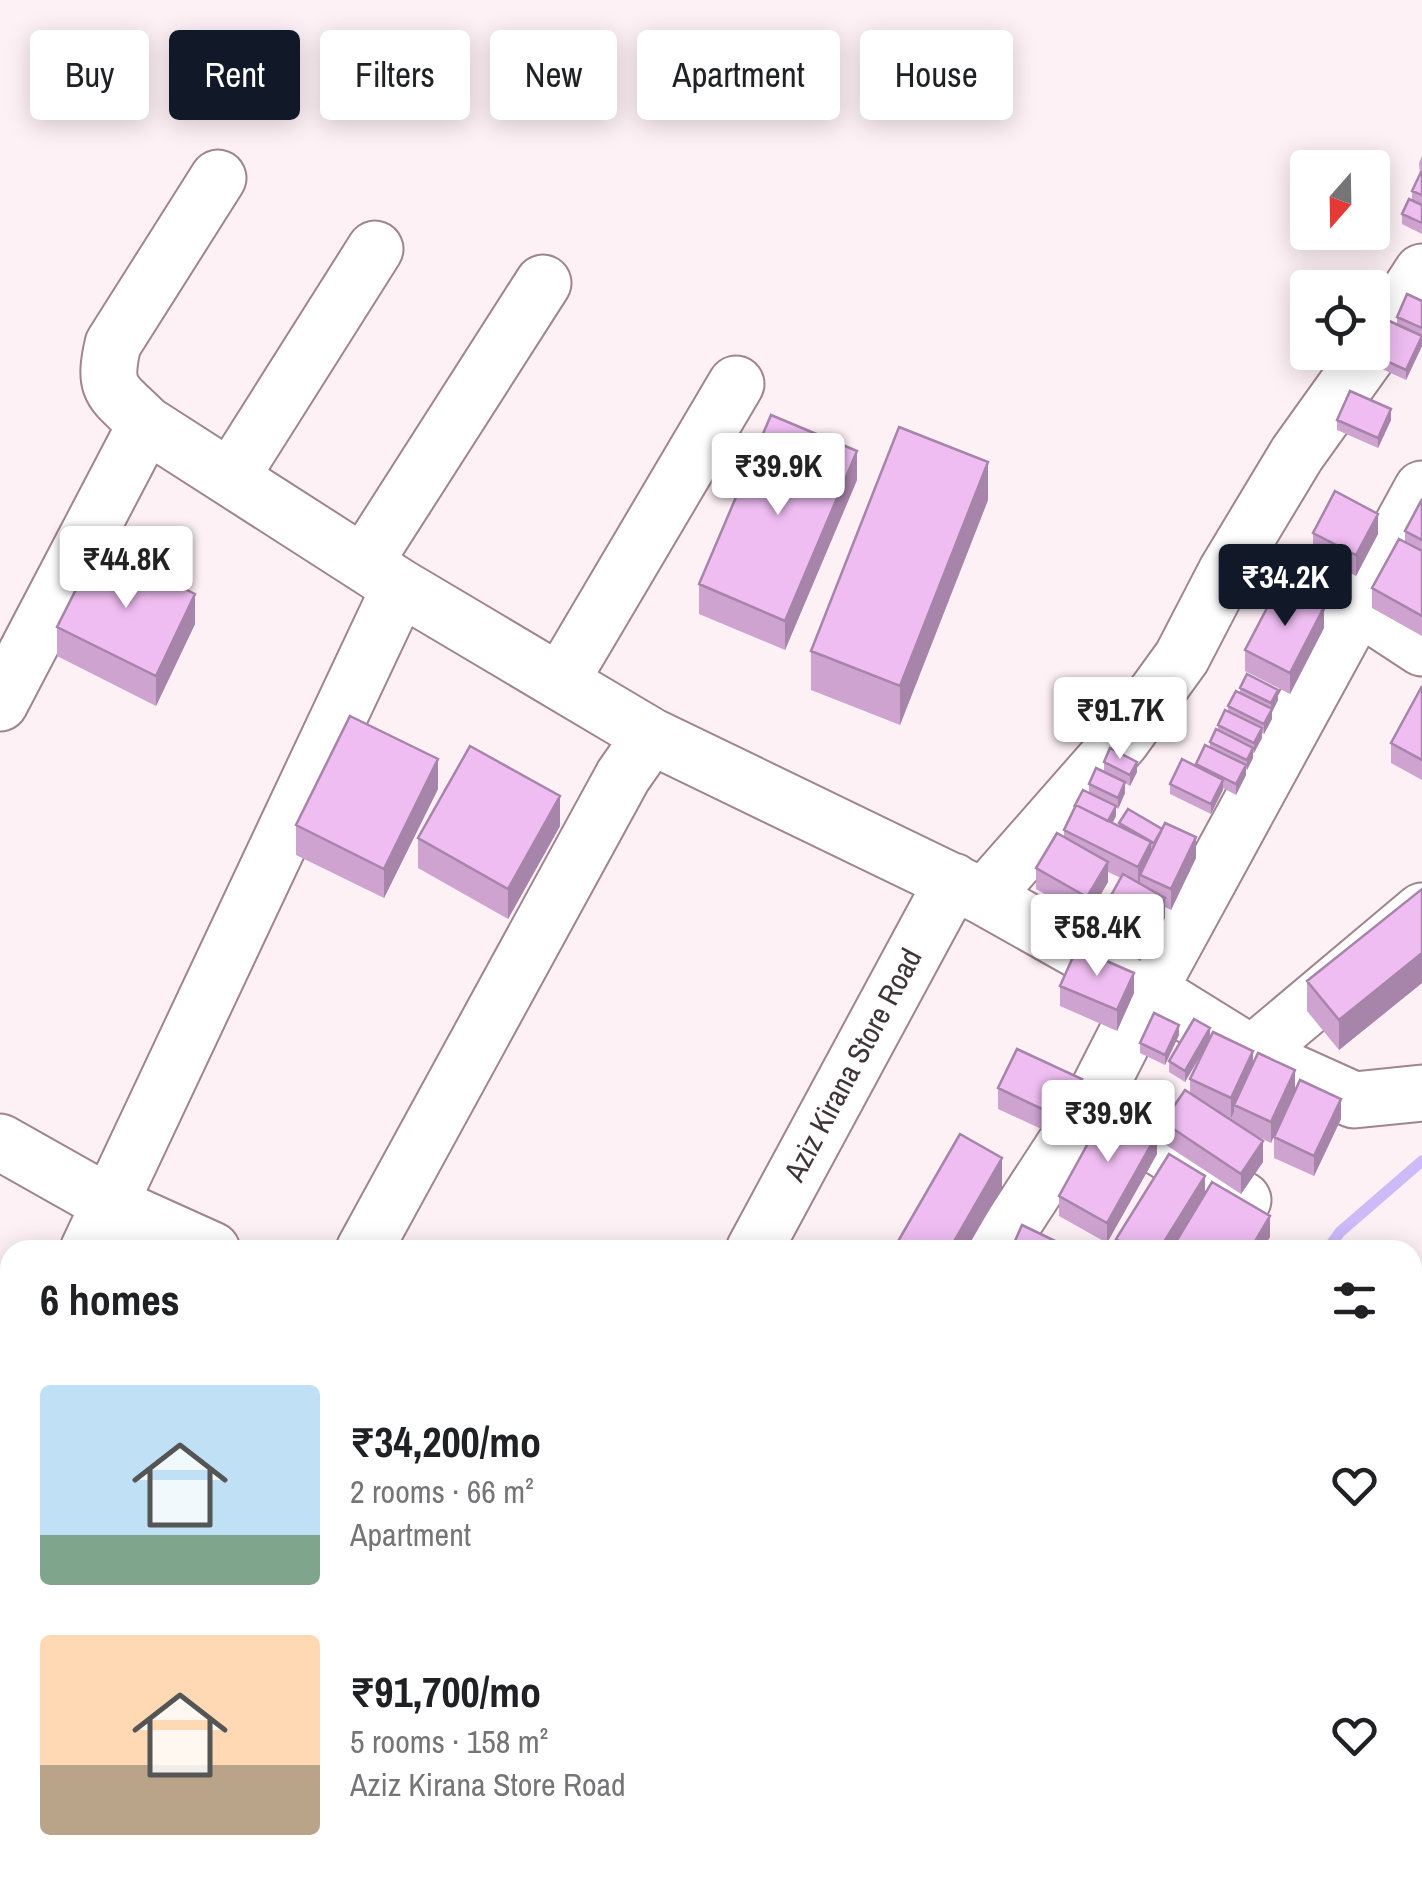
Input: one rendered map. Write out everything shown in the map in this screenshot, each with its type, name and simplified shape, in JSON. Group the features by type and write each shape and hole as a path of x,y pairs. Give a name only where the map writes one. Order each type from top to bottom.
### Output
{"street":[{"path":"218,178 112,344 106,375 110,388 146,424 382,575 651,736 968,889 1150,990 1252,1054 1354,1100 1422,1093"},
{"path":"231,476 376,249"},
{"name":"Aziz Kirana Store Road","path":"1390,323 1420,280"},
{"path":"99,1227 382,575 543,283"},
{"name":"Aziz Kirana Store Road","path":"760,1240 968,889 1122,740 1182,657 1226,572 1297,454 1357,370"},
{"path":"560,682 736,384"},
{"path":"0,703 146,424"},
{"path":"1006,1235 1091,1104 1422,489"},
{"path":"1358,606 1422,648"},
{"path":"369,1240 622,776 651,736"},
{"path":"1252,1054 1422,911"},
{"path":"1091,1104 1243,1200"},
{"path":"0,1142 99,1227 163,1240"}],"building":[{"path":"1422,172 1422,195 1412,191"},
{"path":"1409,199 1422,205 1422,223 1402,214"},
{"path":"1407,294 1422,301 1422,328 1397,317"},
{"path":"1390,321 1422,336 1406,370 1390,363"},
{"path":"1350,391 1391,409 1378,438 1337,420"},
{"path":"771,415 857,451 785,621 699,584"},
{"path":"899,427 988,462 900,686 811,651"},
{"path":"1335,491 1378,514 1356,555 1313,533"},
{"path":"1422,499 1422,540 1405,531"},
{"path":"1399,539 1422,551 1422,616 1372,588"},
{"path":"98,546 195,594 156,676 57,627"},
{"path":"1279,585 1324,607 1290,673 1245,650"},
{"path":"1247,674 1278,690 1271,703 1240,688"},
{"path":"1422,686 1422,760 1391,743"},
{"path":"1236,691 1272,709 1264,724 1228,706"},
{"path":"1225,710 1262,728 1254,743 1218,725"},
{"path":"350,716 438,759 384,869 296,825"},
{"path":"1216,729 1253,748 1247,760 1210,742"},
{"path":"1205,745 1246,765 1236,784 1196,764"},
{"path":"470,746 560,796 508,889 418,838"},
{"path":"1110,748 1137,762 1130,775 1104,762"},
{"path":"1182,759 1223,780 1211,804 1170,784"},
{"path":"1096,768 1125,782 1118,798 1089,784"},
{"path":"1083,790 1116,806 1108,821 1074,807"},
{"path":"1076,805 1151,842 1138,867 1064,830"},
{"path":"1128,809 1162,829 1154,843 1119,823"},
{"path":"1165,823 1196,837 1171,889 1140,875"},
{"path":"1057,833 1108,862 1087,897 1036,868"},
{"path":"1123,874 1165,898 1140,941 1099,917"},
{"path":"1422,889 1422,953 1339,1020 1307,981"},
{"path":"1077,948 1134,973 1117,1010 1060,986"},
{"path":"1154,1013 1179,1025 1165,1055 1140,1043"},
{"path":"1194,1019 1210,1028 1185,1071 1169,1061"},
{"path":"1213,1032 1253,1051 1231,1098 1190,1079"},
{"path":"1017,1049 1082,1079 1063,1119 998,1088"},
{"path":"1258,1053 1295,1070 1271,1122 1234,1105"},
{"path":"1300,1080 1341,1099 1314,1156 1274,1137"},
{"path":"1185,1090 1263,1141 1241,1174 1163,1122"},
{"path":"1108,1107 1157,1134 1107,1223 1059,1196"},
{"path":"960,1134 1002,1158 955,1240 899,1240"},
{"path":"1169,1154 1205,1176 1165,1240 1116,1239"},
{"path":"1212,1182 1270,1216 1256,1240 1177,1240"},
{"path":"1022,1225 1053,1240 1015,1240"}],"waterway":[{"path":"1334,1240 1422,1161"}]}
